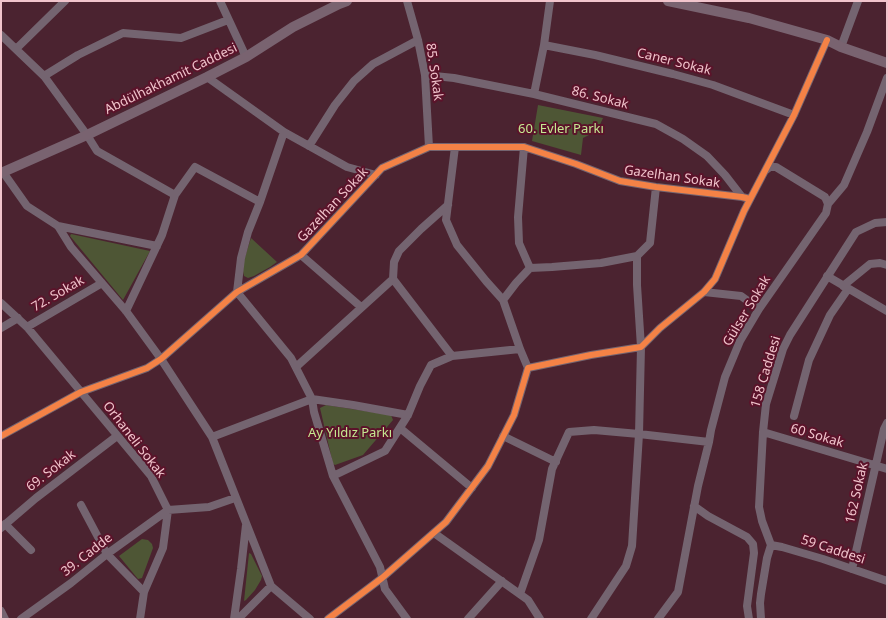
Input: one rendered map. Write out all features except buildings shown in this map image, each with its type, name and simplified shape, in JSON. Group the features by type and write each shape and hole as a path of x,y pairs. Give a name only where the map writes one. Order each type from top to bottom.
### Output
{"main road":[{"name":"Abdülhakhamit Caddesi","path":"2,172 87,135 207,77 246,57 293,27 347,1"},
{"path":"668,1 697,4 750,18 826,40 841,48 887,64"}],"street":[{"path":"16,49 65,1"},
{"path":"220,1 246,57"},
{"name":"85. Sokak","path":"407,1 418,40 425,75 429,147"},
{"path":"534,94 544,45 550,1"},
{"path":"841,48 858,1"},
{"path":"44,76 78,55 123,33 181,38 228,20"},
{"path":"1,31 16,49"},
{"path":"1,35 44,76 87,135 96,151 175,195"},
{"path":"309,146 335,105 354,81 373,64 418,40"},
{"path":"528,368 592,354 641,347 660,328 704,292 715,279 744,211 746,198 764,171 794,115 826,40"},
{"name":"Caner Sokak","path":"544,45 595,55 713,85 794,115"},
{"name":"86. Sokak","path":"425,75 454,78 534,94 656,124 683,139 707,156 746,198"},
{"path":"207,77 284,132 347,168 376,174"},
{"name":"Gülser Sokak","path":"660,618 678,592 694,506 711,430 725,377 740,341 759,309 826,213 828,204 844,185 887,78"},
{"path":"284,132 248,232 241,258 237,292 291,358 296,367 312,399 314,412 333,476 380,567 385,589 407,619"},
{"name":"Gazelhan Sokak","path":"1,436 81,392 147,368 161,359 237,292 301,255 382,168 429,147 524,147 576,164 620,181 746,198"},
{"path":"328,619 382,578 446,522 488,466 514,415 528,368 503,300 457,245 446,220 455,147"},
{"path":"524,147 518,217 519,243 530,268"},
{"path":"126,311 162,235 175,195 195,167 260,202"},
{"path":"764,171 770,167 776,167 825,197 828,204"},
{"path":"2,172 27,206 58,226 157,246"},
{"path":"503,300 530,268 601,263 637,256 650,243 656,187"},
{"path":"448,205 398,251 394,262 393,279 452,356"},
{"name":"158 Caddesi","path":"771,546 762,521 759,507 763,432 768,398 786,342 856,232 875,223 887,222"},
{"path":"58,226 71,247 126,311 161,359 212,437 271,586 310,619"},
{"path":"301,255 361,307"},
{"path":"591,619 626,566 632,546 639,434 641,347 637,285 637,256"},
{"path":"794,416 809,360 830,315 846,288 870,264 880,263 887,265"},
{"path":"827,276 887,311"},
{"path":"296,367 393,279"},
{"name":"72. Sokak","path":"27,327 102,283"},
{"path":"704,292 741,296 759,309"},
{"name":"Orhaneli Sokak","path":"1,304 27,327 151,476 168,510"},
{"name":"72. Sokak","path":"1,328 18,318"},
{"path":"333,476 385,451 408,415 420,386 431,365 452,356 520,349"},
{"path":"212,437 312,399 353,404 408,415"},
{"name":"162 Sokak","path":"852,569 884,429 887,423"},
{"path":"400,428 472,488"},
{"path":"520,594 539,540 552,469 569,432 594,430 709,442"},
{"name":"60 Sokak","path":"763,432 887,469"},
{"name":"69. Sokak","path":"3,526 36,498 117,436"},
{"path":"503,436 556,462"},
{"path":"140,619 144,592 163,548 168,510 209,507 235,498"},
{"path":"81,505 107,554 144,592"},
{"path":"694,506 708,516 747,537 753,544 754,552 748,606 749,619"},
{"name":"39. Cadde","path":"21,619 168,510"},
{"path":"234,619 246,522"},
{"path":"3,526 31,550"},
{"path":"434,533 528,600 540,619"},
{"path":"761,619 761,594 767,558 771,546"},
{"name":"59 Caddesi","path":"771,546 789,549 823,559 887,581"},
{"path":"468,619 502,581"},
{"path":"238,619 271,586"},
{"path":"1,611 6,619"}],"green space":[{"name":"60. Evler Parkı","path":"538,105 603,118 597,131 583,138 581,155 532,141"},
{"path":"71,234 150,251 123,300 70,236"},
{"path":"251,238 277,262 248,278 244,276 243,271 244,260"},
{"name":"Ay Yıldız Parkı","path":"326,405 391,415 393,420 363,455 335,465 333,464 320,408"},
{"path":"142,539 148,540 152,544 153,548 142,578 138,579 119,556"},
{"path":"249,553 251,554 262,576 255,590 244,601"}],"cycle path":[{"path":"328,619 382,578 446,522 488,466 514,415 528,368 591,355 641,347 660,328 704,292 715,279 744,211 794,115 827,40"},
{"path":"1,436 81,392 147,368 161,359 237,292 301,255 382,168 429,147 524,147 576,164 620,181 750,199"}]}
